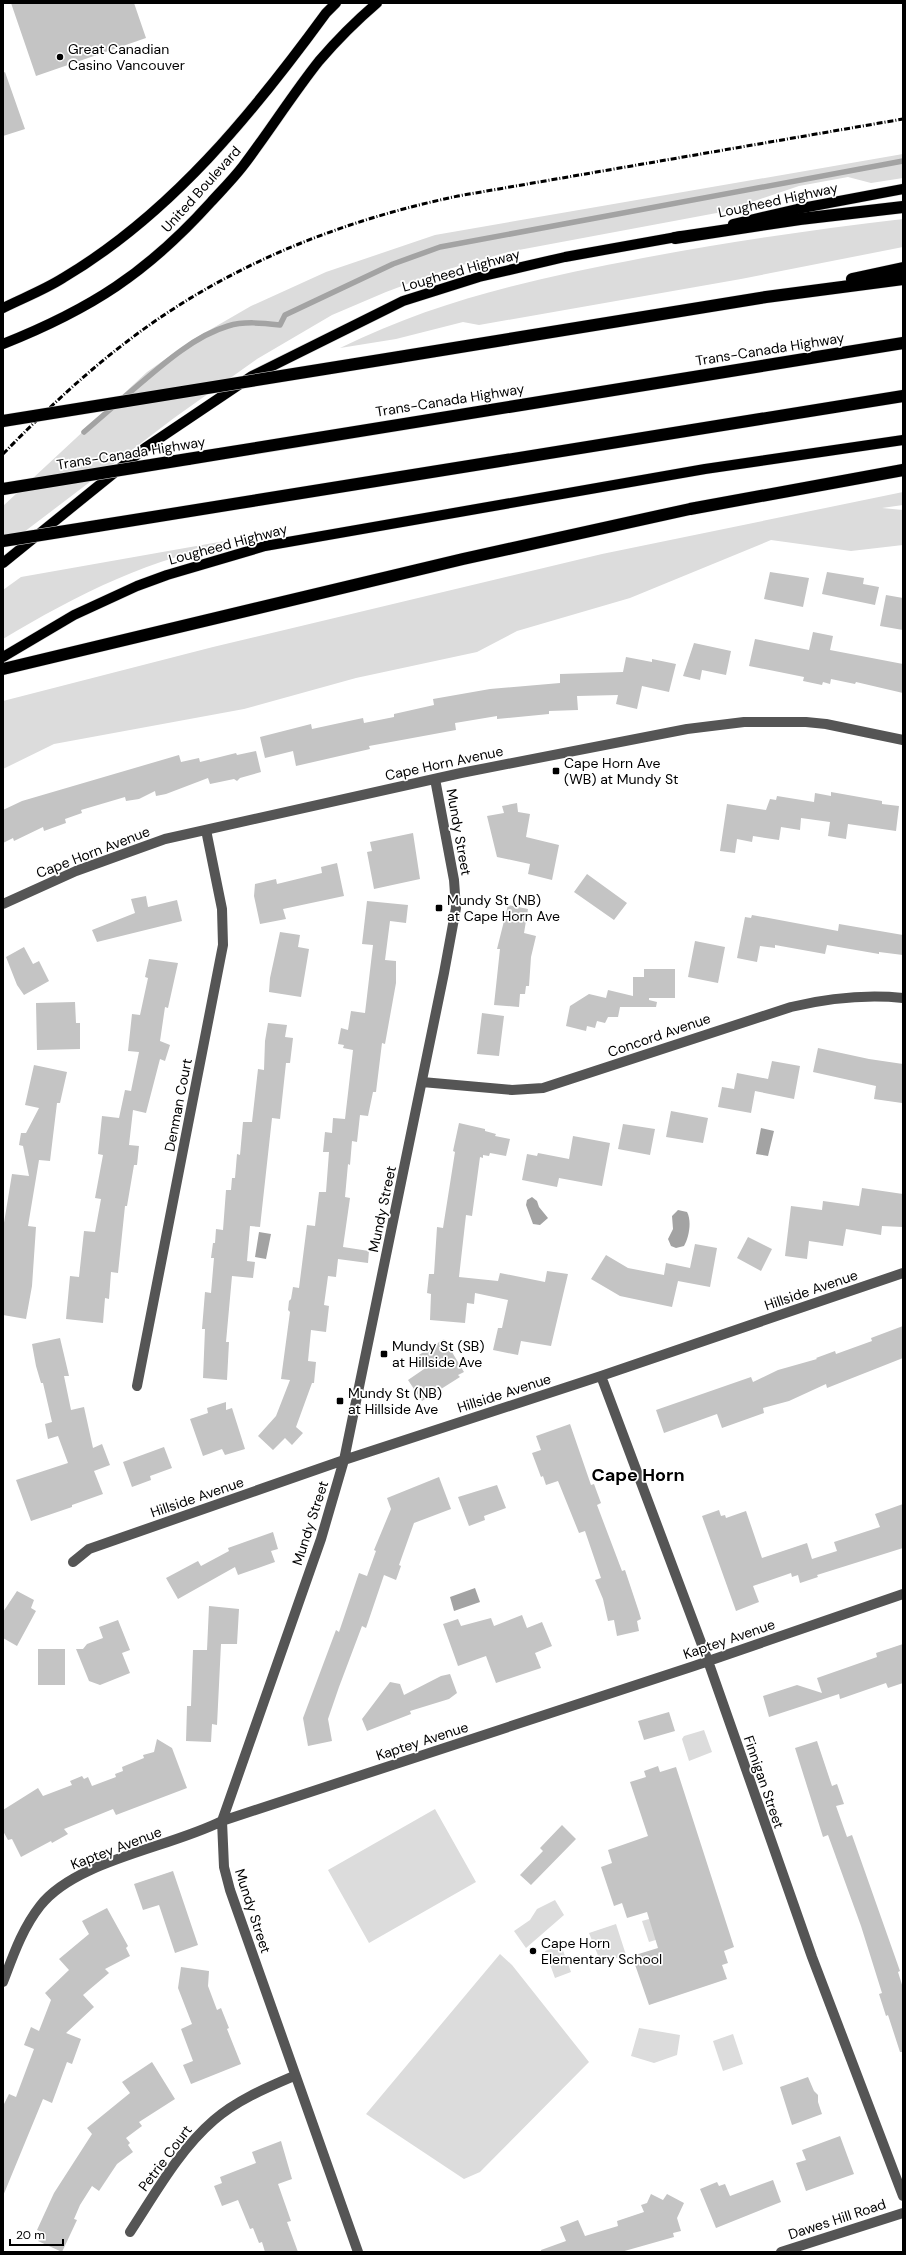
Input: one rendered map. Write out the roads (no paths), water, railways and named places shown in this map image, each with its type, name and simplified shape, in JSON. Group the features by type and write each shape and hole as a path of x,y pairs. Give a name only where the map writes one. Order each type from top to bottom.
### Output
{"highway":[{"path":"675,238 800,219 903,207"},
{"path":"766,297 903,268"},
{"path":"3,421 766,297 903,279"},
{"name":"Trans-Canada Highway","path":"3,489 903,343"},
{"path":"3,541 903,396"},
{"path":"3,669 463,559 690,509 903,470"}],"main road":[{"name":"United Boulevard","path":"3,308 62,279 131,230 175,192 250,112 326,13 336,3"},
{"name":"United Boulevard","path":"3,344 48,326 87,306 153,260 191,224 242,168 319,62 346,31 376,3"},
{"name":"Lougheed Highway","path":"3,563 145,448 252,376 403,301 486,275 565,257 675,238 797,209 903,189"},
{"name":"Lougheed Highway","path":"3,657 74,614 131,589 168,574 265,546 697,470 903,440"}],"street":[{"name":"Cape Horn Avenue","path":"3,904 104,860 165,839 435,779 687,729 744,722 826,724 903,740"},
{"name":"Mundy Street","path":"358,2252 294,2076 230,1890 224,1868 222,1822 321,1539 344,1460 422,1082 456,908 454,880 435,779"},
{"name":"Denman Court","path":"137,1386 223,945 222,909 206,830"},
{"name":"Concord Avenue","path":"422,1082 512,1090 543,1088 790,1007 821,1000 861,996 903,998"},
{"name":"Hillside Avenue","path":"73,1562 89,1548 344,1460 601,1376 903,1274"},
{"name":"Finnigan Street","path":"601,1376 708,1661 812,1957 903,2196"},
{"name":"Kaptey Avenue","path":"3,1982 27,1925 40,1906 62,1885 107,1863 195,1834 222,1822 708,1661 903,1594"},
{"name":"Petrie Court","path":"130,2232 177,2161 214,2120 241,2101 294,2076"},
{"name":"Dawes Hill Road","path":"781,2252 903,2213"}],"waterway":[{"path":"122,399 172,357 214,331 240,323 280,325 285,315 393,264 440,247 903,161"},
{"path":"84,432 114,406"}],"railway":[{"path":"3,454 80,380 112,353 166,314 205,290 244,269 327,233 414,206 458,196 903,119"}],"place":[{"name":"Great Canadian Casino Vancouver","path":"60,57"},
{"name":"Cape Horn Ave (WB) at Mundy St","path":"556,771"},
{"name":"Mundy St (NB) at Cape Horn Ave","path":"439,908"},
{"name":"Mundy St (SB) at Hillside Ave","path":"384,1354"},
{"name":"Mundy St (NB) at Hillside Ave","path":"340,1401"},
{"name":"Cape Horn Elementary School","path":"533,1951"}],"district":[{"name":"Cape Horn","path":"638,1475"}]}
